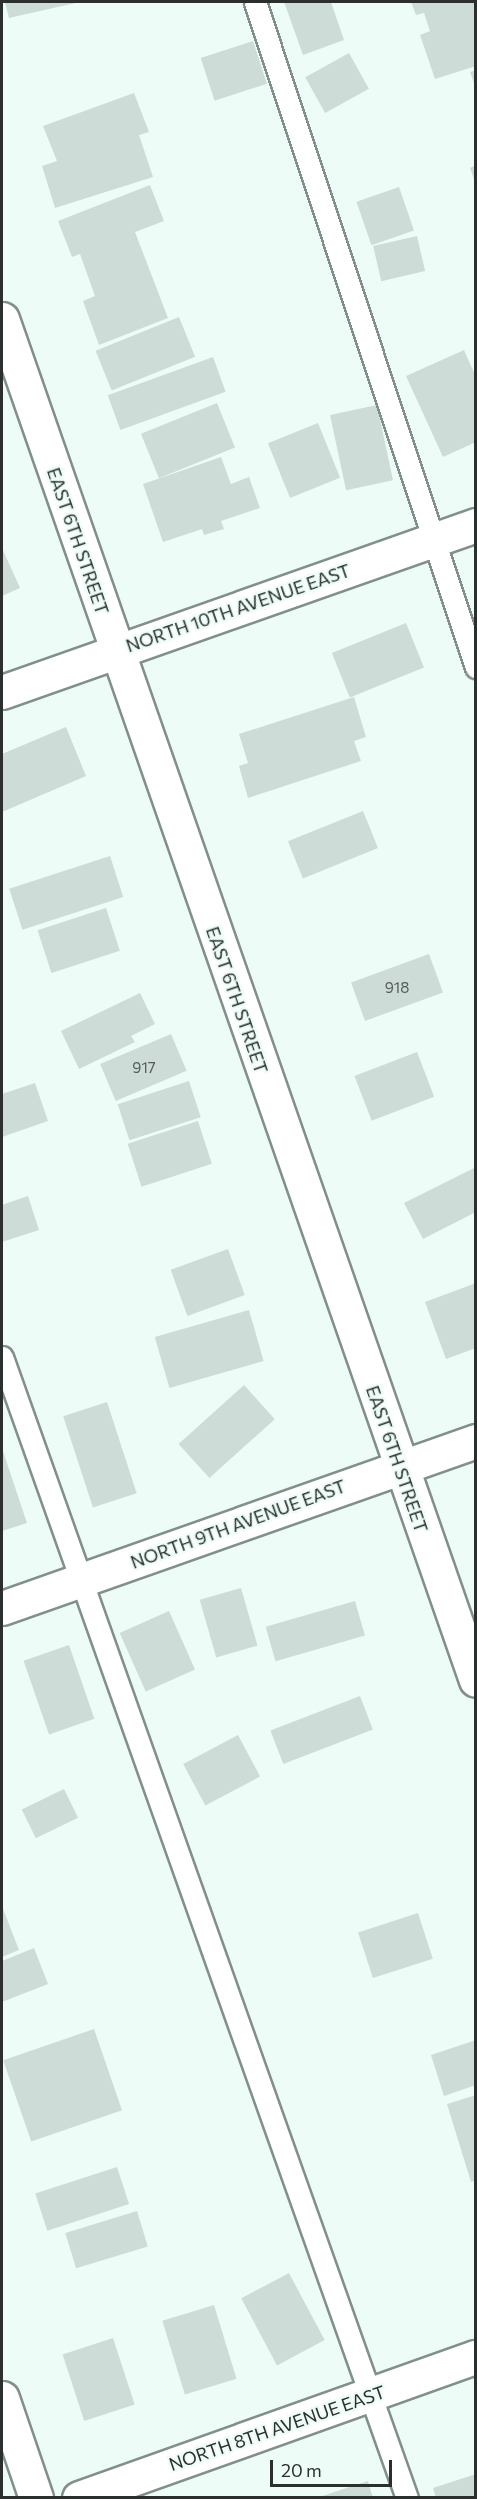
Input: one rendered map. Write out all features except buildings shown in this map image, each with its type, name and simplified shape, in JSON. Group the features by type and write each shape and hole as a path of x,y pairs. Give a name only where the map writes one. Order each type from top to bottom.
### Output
{"street":[{"name":"EAST 6TH STREET","path":"2,319 399,1466 476,1680"},
{"name":"NORTH 10TH AVENUE EAST","path":"2,692 476,525"},
{"name":"NORTH 9TH AVENUE EAST","path":"2,1608 81,1582 399,1466 476,1441"},
{"name":"NORTH 8TH AVENUE EAST","path":"79,2498 476,2357"},
{"path":"2,2398 36,2498"}],"lane":[{"path":"255,2 430,542 476,667"},
{"path":"2,1357 372,2394 407,2498"}]}
